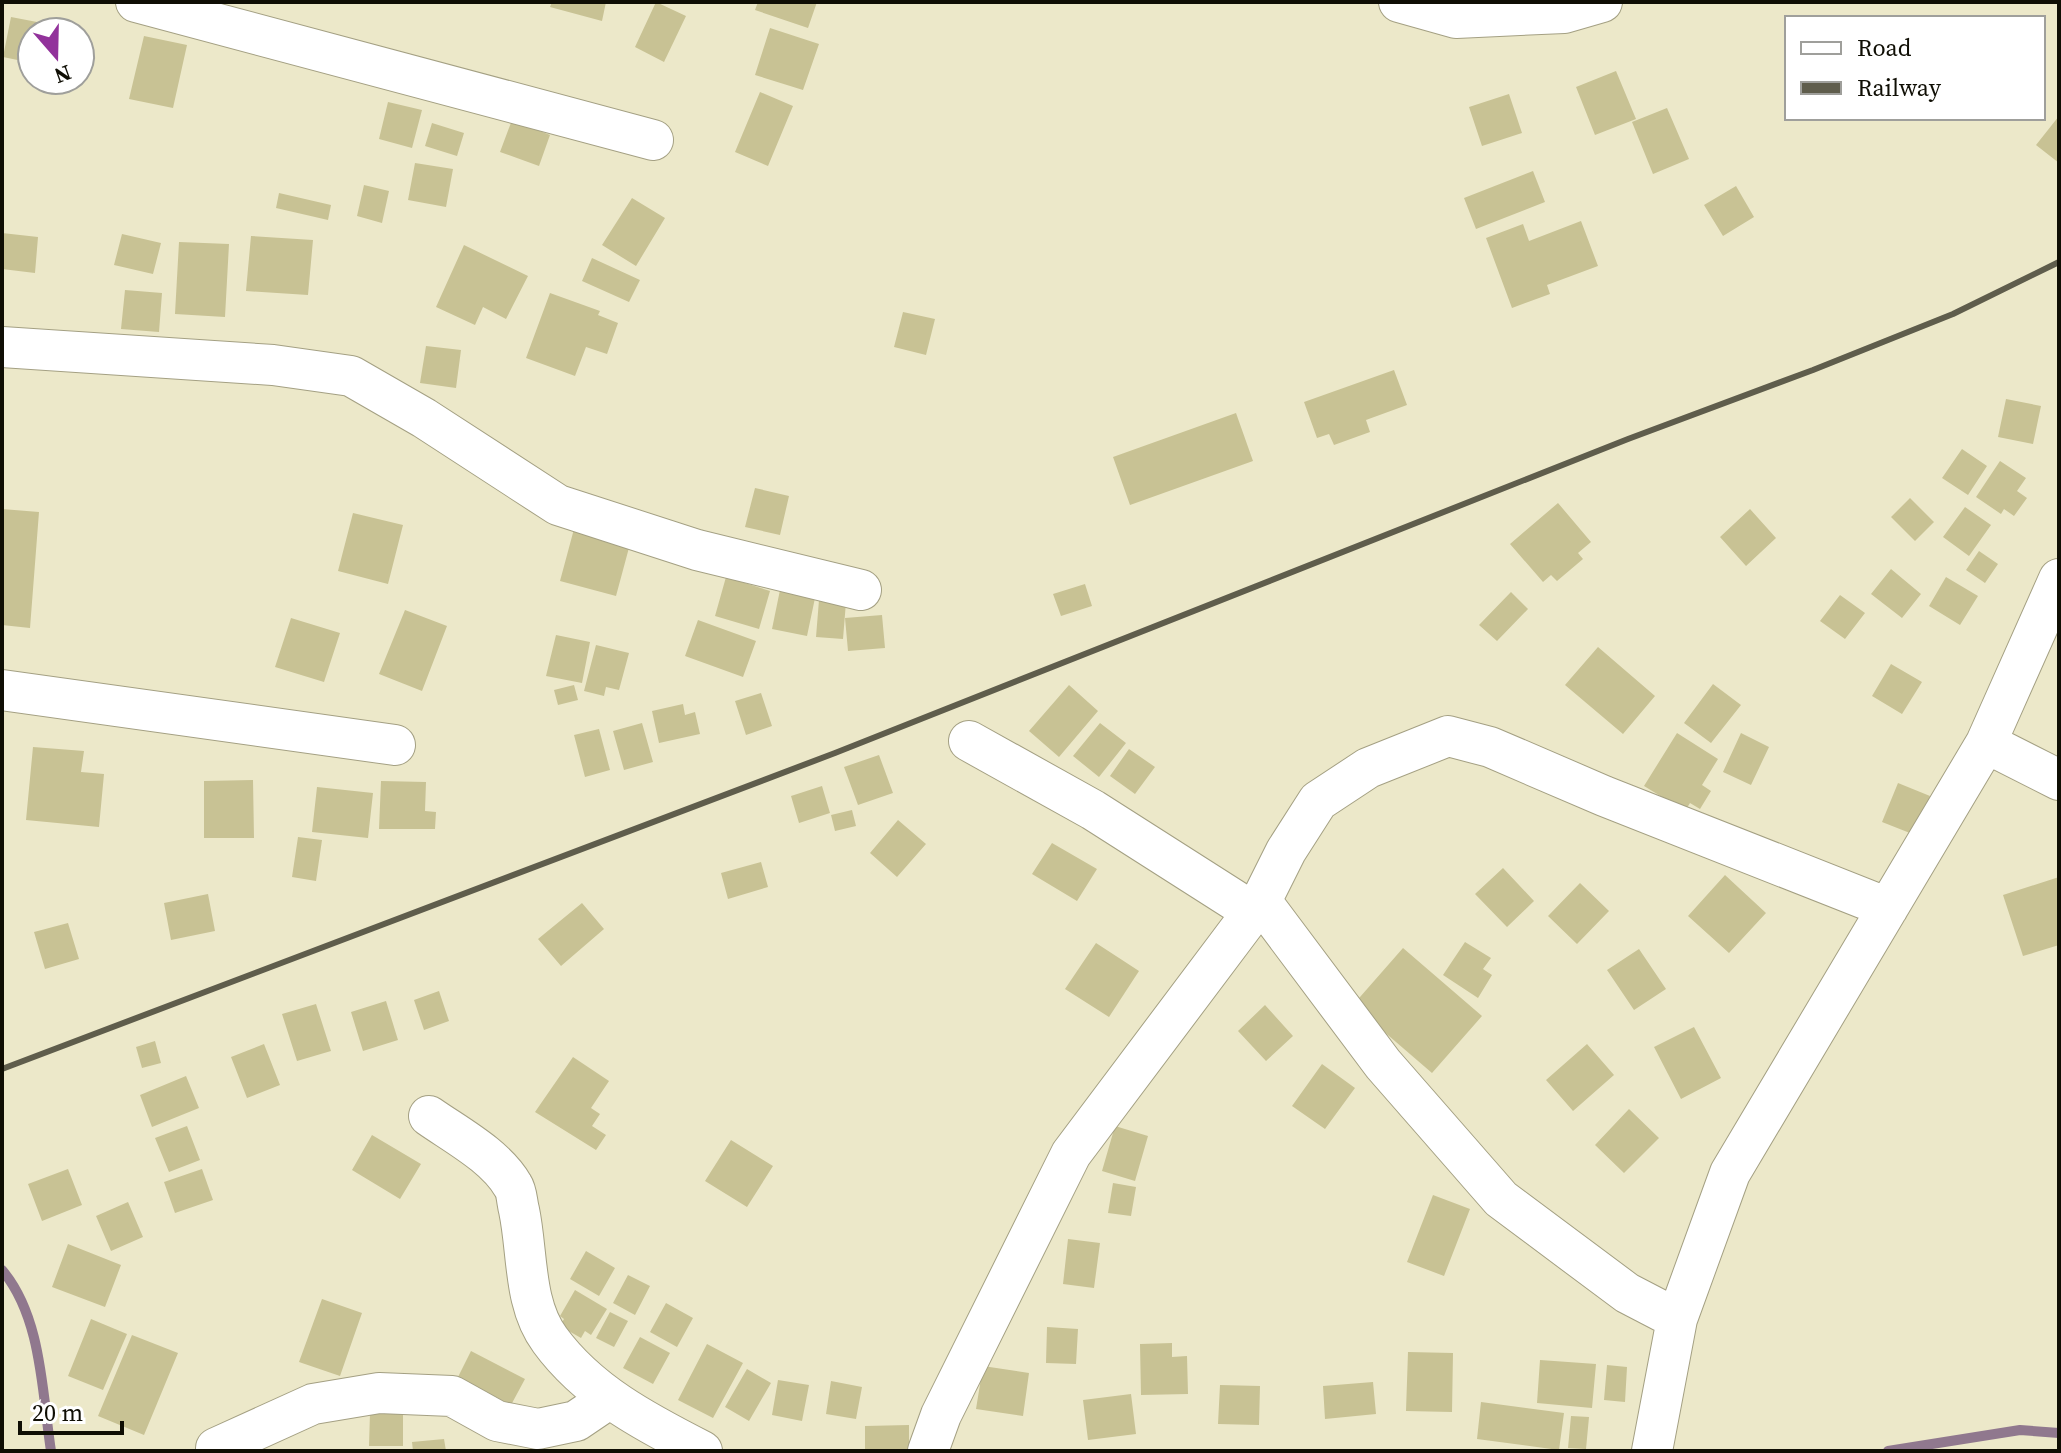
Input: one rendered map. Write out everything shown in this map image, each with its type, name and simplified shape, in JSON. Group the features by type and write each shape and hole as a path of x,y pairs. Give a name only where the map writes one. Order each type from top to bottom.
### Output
{"street":[{"path":"1399,2 1456,18 1564,13 1602,2"},
{"path":"149,3 653,140"},
{"path":"2,347 273,365 351,376 424,418 558,505 697,550 861,590"},
{"path":"1652,1451 1677,1319 1730,1173 1986,743 2059,579"},
{"path":"2,690 395,745"},
{"path":"928,1451 941,1415 1071,1154 1257,906 1286,851 1318,801 1368,768 1448,736 1490,747 1604,796 1888,908"},
{"path":"969,741 1257,906 1383,1064 1501,1199 1627,1293 1677,1319"},
{"path":"1986,743 2059,780"},
{"path":"429,1116 487,1158 514,1186 526,1242 532,1304 549,1339 627,1412 702,1451"},
{"path":"216,1448 313,1404 379,1393 452,1396 497,1421 538,1429 576,1421 610,1398"}],"building":[{"path":"552,2 606,2 602,21 550,7"},
{"path":"656,2 686,16 664,62 635,47"},
{"path":"758,2 817,2 808,28 755,10"},
{"path":"11,17 16,18 16,60 3,57"},
{"path":"770,28 819,44 803,90 755,75"},
{"path":"144,36 187,45 173,108 129,99"},
{"path":"1616,71 1636,119 1595,135 1576,87"},
{"path":"760,92 793,106 768,166 735,152"},
{"path":"1509,94 1522,133 1482,146 1469,107"},
{"path":"388,102 422,110 412,148 379,139"},
{"path":"1667,108 1689,159 1653,174 1632,122"},
{"path":"2059,116 2059,163 2036,145"},
{"path":"512,120 550,135 539,166 500,152"},
{"path":"432,123 464,133 457,156 425,146"},
{"path":"415,163 453,169 446,207 408,200"},
{"path":"1533,171 1545,202 1476,229 1464,198"},
{"path":"364,185 389,191 382,223 357,216"},
{"path":"1736,186 1754,217 1723,236 1704,205"},
{"path":"279,193 331,205 328,220 276,208"},
{"path":"632,198 665,218 636,266 602,245"},
{"path":"1581,221 1598,266 1547,285 1550,294 1512,308 1486,238 1523,224 1529,241"},
{"path":"2,233 38,237 35,273 2,269"},
{"path":"122,234 161,243 153,274 114,265"},
{"path":"251,236 313,240 308,295 246,291"},
{"path":"179,242 229,244 225,317 175,314"},
{"path":"464,245 528,276 506,319 483,307 475,325 436,307"},
{"path":"592,258 640,280 629,302 582,281"},
{"path":"125,290 162,293 159,332 121,329"},
{"path":"550,293 600,311 598,315 618,323 607,354 586,347 575,376 526,358"},
{"path":"903,312 935,319 926,355 894,347"},
{"path":"426,346 461,350 456,388 420,383"},
{"path":"1394,370 1407,405 1366,420 1370,432 1334,445 1329,434 1317,438 1304,402"},
{"path":"2006,399 2041,406 2033,444 1998,437"},
{"path":"1236,413 1253,461 1130,505 1113,457"},
{"path":"1962,449 1987,466 1968,495 1942,478"},
{"path":"2000,461 2026,478 2017,491 2027,498 2014,516 2004,509 2001,514 1976,497"},
{"path":"755,488 789,496 780,535 745,527"},
{"path":"1910,498 1934,522 1915,541 1891,517"},
{"path":"1558,503 1591,542 1578,553 1583,559 1557,581 1551,575 1543,582 1510,544"},
{"path":"1965,507 1991,525 1969,556 1943,537"},
{"path":"2,509 39,512 30,628 2,625"},
{"path":"1750,509 1776,538 1746,566 1720,537"},
{"path":"353,513 403,525 388,584 338,571"},
{"path":"574,529 630,544 616,596 560,581"},
{"path":"1979,551 1998,564 1985,583 1966,570"},
{"path":"1891,569 1921,594 1902,618 1871,594"},
{"path":"726,577 770,591 759,629 715,616"},
{"path":"1946,577 1978,596 1960,625 1929,606"},
{"path":"1085,584 1092,606 1061,616 1053,594"},
{"path":"780,590 815,598 807,636 772,629"},
{"path":"1511,592 1528,609 1497,641 1479,625"},
{"path":"1840,595 1865,613 1845,639 1820,621"},
{"path":"819,600 846,602 843,639 816,637"},
{"path":"405,610 447,626 422,691 379,674"},
{"path":"882,615 885,648 848,651 845,618"},
{"path":"291,618 340,633 324,682 275,667"},
{"path":"698,620 756,641 743,677 685,656"},
{"path":"556,635 590,642 582,683 546,676"},
{"path":"596,645 629,653 619,690 606,687 604,696 584,691"},
{"path":"1598,647 1655,696 1623,734 1565,685"},
{"path":"1891,664 1922,682 1902,714 1872,696"},
{"path":"1713,684 1741,705 1711,743 1684,723"},
{"path":"574,685 578,700 558,705 554,690"},
{"path":"1069,685 1098,711 1059,757 1029,731"},
{"path":"761,693 772,726 746,735 735,701"},
{"path":"683,704 685,715 695,712 700,734 659,743 652,711"},
{"path":"642,723 653,762 624,770 613,731"},
{"path":"1100,723 1126,743 1099,777 1073,756"},
{"path":"599,729 610,770 585,777 574,735"},
{"path":"1677,733 1718,759 1702,785 1711,791 1700,809 1690,803 1685,811 1644,786"},
{"path":"1741,733 1769,747 1751,785 1723,772"},
{"path":"33,747 84,751 81,772 104,774 99,827 26,820"},
{"path":"1129,749 1155,767 1135,794 1110,776"},
{"path":"879,755 893,793 858,805 844,767"},
{"path":"253,780 254,838 204,838 204,781"},
{"path":"381,781 426,782 425,811 436,812 435,829 379,829"},
{"path":"1898,783 1930,796 1915,835 1882,822"},
{"path":"822,786 830,813 799,823 791,796"},
{"path":"317,787 373,793 368,838 312,832"},
{"path":"852,810 856,826 835,831 831,815"},
{"path":"898,820 926,844 897,877 870,853"},
{"path":"298,837 322,840 316,881 292,877"},
{"path":"1052,843 1097,869 1077,901 1032,874"},
{"path":"761,862 768,887 728,899 721,873"},
{"path":"1503,868 1534,901 1507,927 1475,894"},
{"path":"1725,875 1766,913 1729,953 1688,916"},
{"path":"2059,877 2059,945 2023,956 2003,895"},
{"path":"1580,883 1609,911 1577,944 1548,916"},
{"path":"208,894 215,931 171,940 164,903"},
{"path":"582,903 604,929 561,966 538,939"},
{"path":"68,923 79,959 45,969 34,932"},
{"path":"1465,942 1491,958 1483,969 1492,975 1478,998 1443,975"},
{"path":"1096,943 1139,971 1109,1017 1065,989"},
{"path":"1403,948 1482,1016 1432,1073 1353,1005"},
{"path":"1639,949 1666,989 1634,1010 1607,970"},
{"path":"439,991 449,1021 424,1030 414,1000"},
{"path":"386,1001 398,1040 363,1051 351,1012"},
{"path":"316,1004 331,1051 297,1061 282,1014"},
{"path":"1265,1005 1293,1036 1266,1061 1238,1031"},
{"path":"1694,1027 1721,1078 1681,1099 1654,1047"},
{"path":"155,1041 161,1063 142,1068 136,1047"},
{"path":"264,1044 280,1085 247,1098 231,1057"},
{"path":"1587,1044 1614,1075 1573,1111 1546,1080"},
{"path":"573,1057 609,1081 591,1108 600,1114 592,1126 606,1135 596,1150 535,1112"},
{"path":"1322,1064 1355,1088 1325,1129 1292,1106"},
{"path":"186,1076 199,1108 152,1127 140,1095"},
{"path":"1629,1109 1659,1138 1624,1173 1595,1145"},
{"path":"187,1126 200,1160 169,1172 155,1138"},
{"path":"1115,1126 1148,1136 1135,1181 1102,1171"},
{"path":"372,1135 421,1164 400,1199 352,1170"},
{"path":"731,1140 773,1166 747,1207 705,1181"},
{"path":"68,1169 82,1205 42,1221 28,1184"},
{"path":"202,1169 213,1200 175,1213 164,1182"},
{"path":"1113,1183 1136,1187 1131,1216 1108,1213"},
{"path":"1433,1195 1470,1209 1444,1276 1407,1262"},
{"path":"128,1202 143,1237 111,1251 96,1216"},
{"path":"1068,1239 1100,1243 1094,1288 1063,1284"},
{"path":"68,1244 121,1265 105,1307 52,1287"},
{"path":"586,1251 615,1268 599,1296 570,1279"},
{"path":"628,1275 650,1286 635,1315 613,1303"},
{"path":"575,1290 607,1309 591,1335 585,1331 581,1338 560,1326 564,1319 560,1316"},
{"path":"322,1299 362,1313 340,1376 299,1362"},
{"path":"666,1303 693,1318 677,1347 650,1332"},
{"path":"610,1312 628,1321 614,1347 596,1338"},
{"path":"91,1319 127,1334 103,1390 68,1376"},
{"path":"1047,1327 1078,1329 1076,1364 1046,1363"},
{"path":"132,1335 178,1353 144,1435 98,1416"},
{"path":"640,1337 670,1353 653,1384 623,1368"},
{"path":"1172,1343 1172,1357 1187,1356 1188,1394 1141,1395 1140,1344"},
{"path":"707,1344 743,1363 713,1418 678,1400"},
{"path":"471,1351 525,1379 511,1405 458,1377"},
{"path":"1408,1352 1453,1353 1452,1412 1406,1411"},
{"path":"1540,1360 1596,1364 1592,1408 1537,1403"},
{"path":"1607,1365 1627,1367 1625,1402 1604,1400"},
{"path":"983,1366 1029,1373 1023,1416 976,1409"},
{"path":"747,1369 771,1383 749,1421 725,1407"},
{"path":"778,1380 809,1385 802,1421 772,1415"},
{"path":"831,1381 862,1387 856,1419 826,1414"},
{"path":"1373,1382 1376,1414 1325,1419 1323,1386"},
{"path":"1220,1385 1260,1386 1259,1425 1218,1424"},
{"path":"1131,1394 1136,1434 1088,1440 1083,1400"},
{"path":"1481,1402 1564,1413 1559,1450 1477,1439"},
{"path":"370,1413 403,1413 403,1446 369,1446"},
{"path":"1571,1416 1589,1417 1586,1449 1568,1448"},
{"path":"909,1425 909,1451 865,1451 865,1426"},
{"path":"444,1439 446,1451 413,1451 412,1442"}],"waterway":[{"path":"2,1270 15,1289 33,1333 51,1451"},
{"path":"1888,1451 2020,1430 2059,1433"}],"railway":[{"path":"2,1069 835,753 1628,439 1813,370 1953,314 2059,262"}]}
